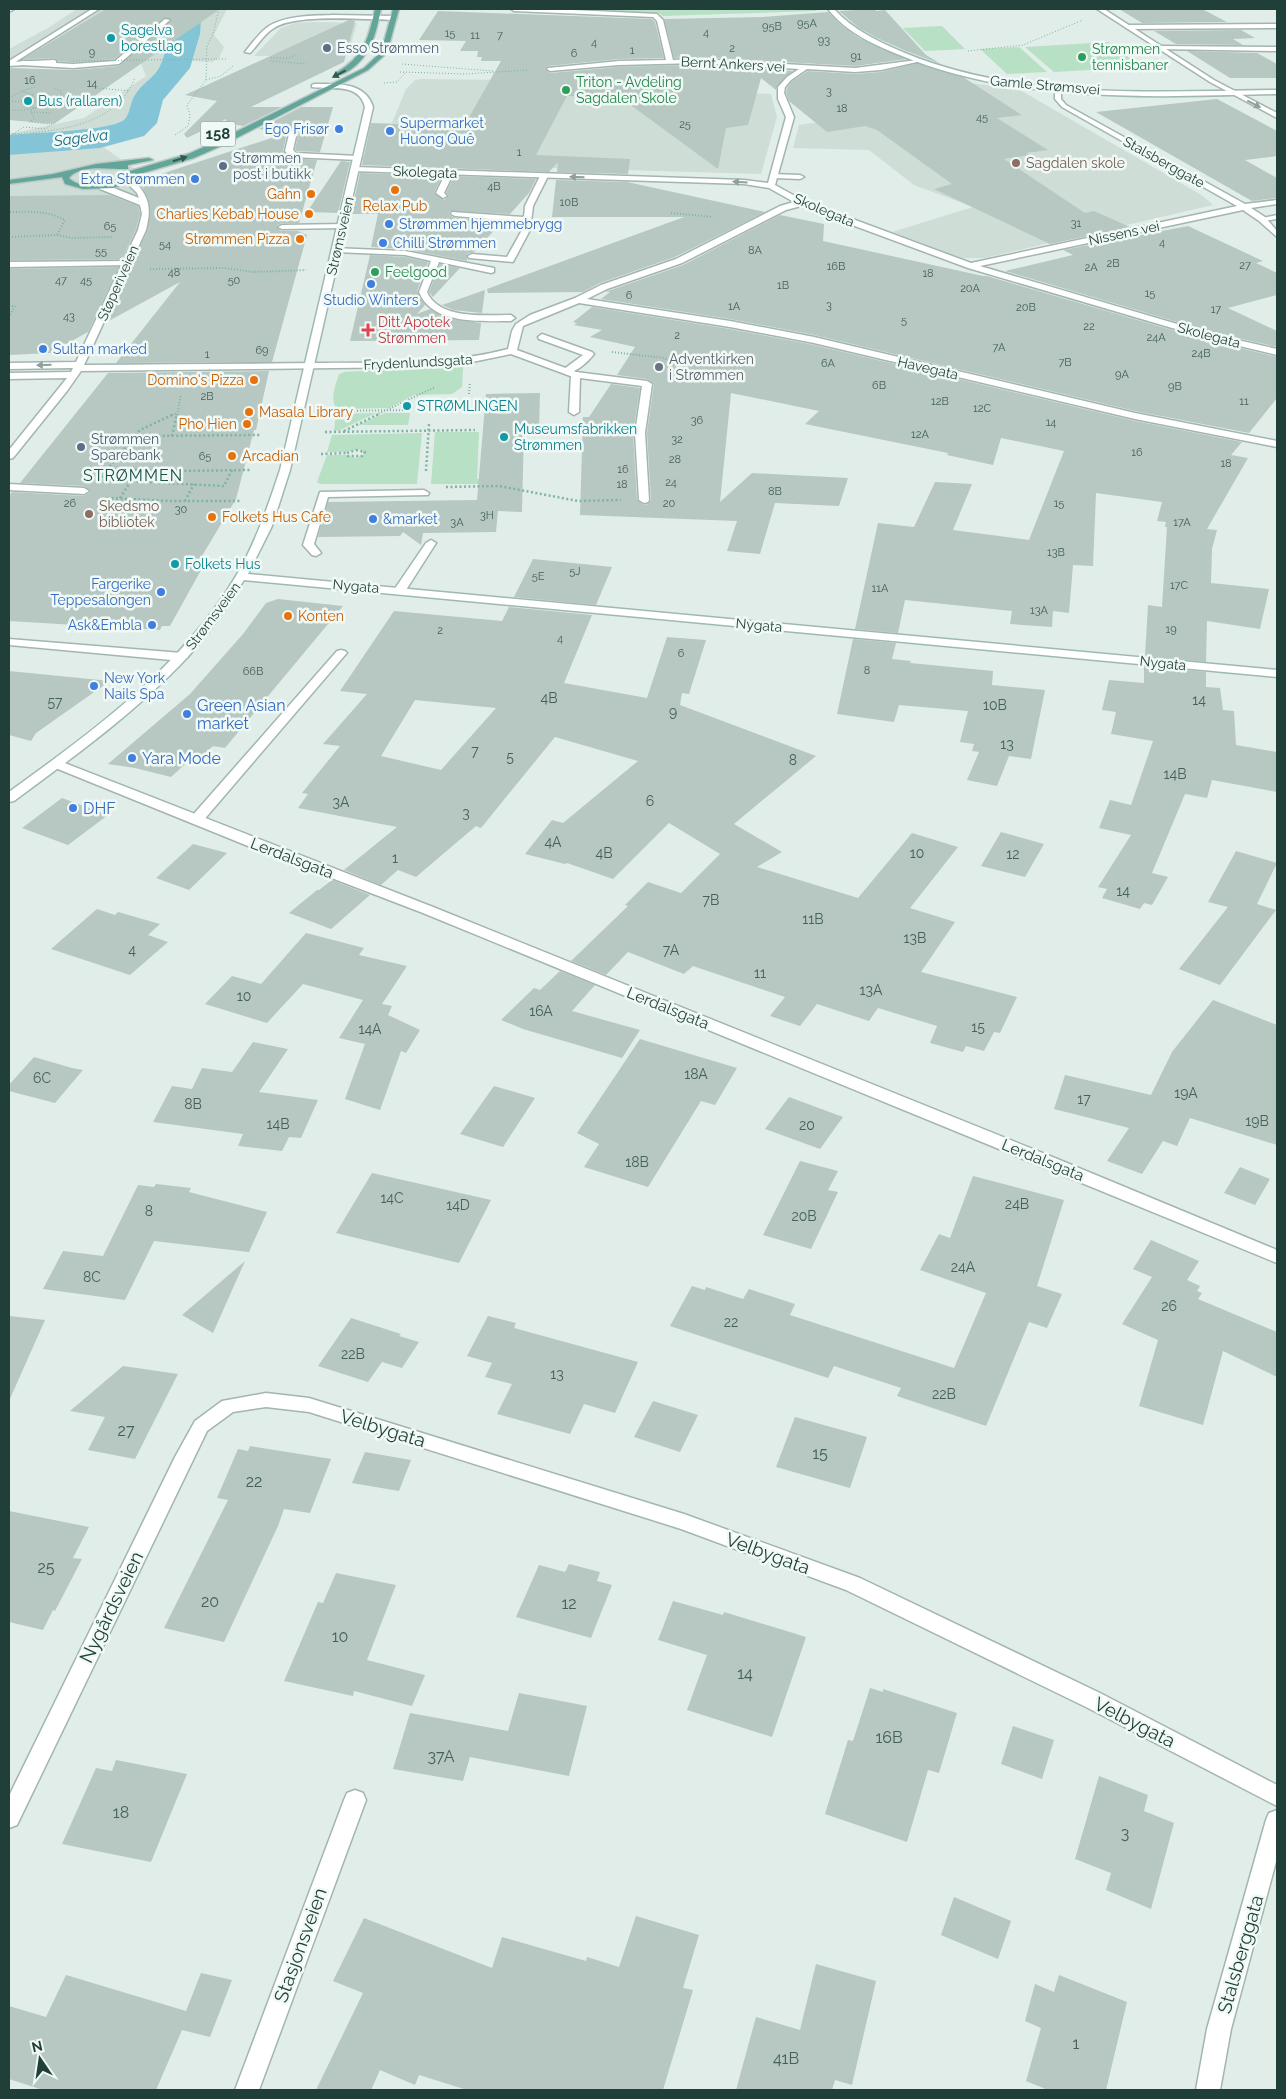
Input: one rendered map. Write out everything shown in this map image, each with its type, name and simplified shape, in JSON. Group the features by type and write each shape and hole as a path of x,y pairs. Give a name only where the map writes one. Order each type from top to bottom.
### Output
{"main road":[{"name":"158","path":"237,125 341,73 361,58 369,46 378,9"},
{"name":"158","path":"9,184 103,186 204,150 366,69 380,58 387,45 396,9"},
{"name":"158","path":"9,184 69,173 89,166 116,165 161,157 204,141"},
{"name":"158","path":"116,165 128,168 131,177"},
{"path":"69,173 66,180 71,184"}],"street":[{"path":"9,64 96,9"},
{"path":"514,9 655,15 660,20 670,61"},
{"name":"Gamle Strømsvei","path":"831,9 848,25 864,36 916,61 982,79 1058,88 1121,91 1277,92"},
{"path":"1102,10 1231,92 1277,116"},
{"path":"248,52 268,30 285,22 317,19 394,18"},
{"path":"9,64 70,66 114,64 125,58 166,20"},
{"path":"1128,27 1277,26"},
{"path":"1162,48 1277,48"},
{"name":"Bernt Ankers vei","path":"550,69 670,61 735,62 867,72 916,61"},
{"path":"22,64 54,62"},
{"path":"771,186 775,176 784,131 790,117 780,100 780,89 785,80 805,68"},
{"path":"314,86 335,86 358,90 368,100"},
{"path":"314,86 325,91 368,100"},
{"name":"Stalsberggate","path":"1058,88 1058,99 1064,106 1244,207 1262,219 1277,235"},
{"name":"Strømsveien","path":"9,798 57,764 128,709 182,657 212,620 242,577 262,538 275,505 369,111 368,100"},
{"path":"293,132 289,151 294,155 358,158"},
{"name":"Skolegata","path":"355,169 744,182 771,186 801,203 971,266 1209,336 1277,352"},
{"path":"444,196 440,193 450,172"},
{"path":"472,256 510,260 526,230 529,206 544,176"},
{"path":"775,176 800,177"},
{"name":"Støperiveien","path":"9,456 64,389 76,369 126,264 146,214 141,192 131,177"},
{"path":"103,186 142,203"},
{"name":"Nissens vei","path":"971,266 1244,207 1277,202"},
{"path":"644,500 640,433 647,384 572,373 512,351 516,331 520,324 533,317 578,300 604,286 679,261 783,208 801,203"},
{"path":"455,214 528,220"},
{"path":"1262,219 1277,217"},
{"path":"282,226 342,226"},
{"path":"335,254 405,254 436,258 491,270"},
{"path":"335,254 422,260"},
{"path":"436,258 423,292 423,298 427,302 442,311 458,315 511,318"},
{"path":"9,265 126,264"},
{"name":"Havegata","path":"578,300 730,324 814,340 1144,418 1277,444"},
{"path":"542,337 589,354 572,373 574,412"},
{"name":"Frydenlundsgata","path":"76,369 440,364 493,356 512,351"},
{"path":"9,366 76,369"},
{"path":"9,376 76,369"},
{"path":"9,488 84,491"},
{"path":"316,553 308,545 324,494 424,493"},
{"path":"400,590 432,543"},
{"name":"Nygata","path":"242,577 400,590 1277,674"},
{"path":"9,642 182,657"},
{"path":"197,819 341,653"},
{"name":"Lerdalsgata","path":"57,764 253,843 428,910 1044,1160 1277,1257"},
{"name":"Velbygata","path":"228,1406 266,1400 309,1405 684,1522 853,1584 1093,1700 1277,1796"},
{"name":"Nygårdsveien","path":"9,1818 184,1457 201,1426 228,1406"},
{"name":"Stasjonsveien","path":"247,2090 354,1800"},
{"name":"Stalsberggata","path":"1208,2090 1218,2029 1277,1820"}],"path":[{"path":"219,9 213,34 207,46 206,80 216,79 227,72"},
{"path":"961,53 975,48 1023,46 1102,10"},
{"path":"268,58 290,58 295,55"},
{"path":"70,66 232,59"},
{"path":"267,61 315,65"},
{"path":"394,63 463,70 519,71 464,74 400,72"},
{"path":"9,134 77,128 98,118 128,95 136,75 132,68 114,64"},
{"path":"399,80 407,72"},
{"path":"388,87 390,80"},
{"path":"9,100 21,91 38,87"},
{"path":"31,111 62,94 61,91 46,88"},
{"path":"103,88 130,91"},
{"path":"20,102 34,95 21,91"},
{"path":"26,99 70,100"},
{"path":"9,100 20,102 36,109"},
{"path":"26,104 39,100"},
{"path":"10,111 50,113"},
{"path":"12,134 24,127 46,129 52,124 29,122 34,119 31,111"},
{"path":"9,213 39,210 53,212 65,220 57,236"},
{"path":"671,213 715,217"},
{"path":"9,237 119,237"},
{"path":"153,269 225,268 254,272 307,270"},
{"path":"9,306 14,306 9,318"},
{"path":"589,354 608,352 664,358 670,361"},
{"path":"343,432 440,384"},
{"path":"172,436 182,395"},
{"path":"330,411 411,410"},
{"path":"177,413 140,430 99,480 224,486 232,470"},
{"path":"426,477 429,424"},
{"path":"325,432 476,430"},
{"path":"135,436 260,435"},
{"path":"321,454 347,453 356,450 365,452 362,456 355,457 348,456 347,453"},
{"path":"108,469 176,471 251,470"},
{"path":"119,498 131,481"},
{"path":"185,501 194,484"},
{"path":"499,486 578,500 644,500"},
{"path":"101,497 185,501 242,501"}],"shaded area":[{"path":"77,9 227,9 214,35 224,47 219,58 212,62 173,60 144,104 137,129 93,140 148,178 147,184 164,197 138,270 57,288 17,300 9,306 9,134 84,118 146,76 140,61 9,64 9,49 48,28"},
{"path":"295,23 357,23 347,56 254,56 281,28"},
{"path":"707,63 730,92 771,94 777,117 761,174 554,168 536,170 472,125 392,123 406,89 415,80 508,80 601,71 616,65"},
{"name":"Sagdalen skole","path":"937,78 1020,90 1203,196 1213,205 985,258 961,258 892,232 973,207 914,185 869,150 793,148 799,125 900,110"}],"green space":[{"path":"549,9 814,9 817,11 663,16 659,13"},
{"path":"942,26 965,49 925,51 903,28"},
{"name":"Strømmen tennisbaner","path":"1109,42 1141,67 1054,72 1025,47"},
{"path":"1019,47 1047,72 1007,74 980,49"},
{"path":"465,366 463,368 462,387 452,394 414,395 389,408 337,409 335,405 333,396 335,387 339,374 344,372"},
{"path":"376,413 340,430 334,431 336,414"},
{"path":"385,413 410,413 408,425 358,425"},
{"path":"435,432 479,432 477,479 495,479 492,484 431,484"},
{"path":"422,433 417,484 320,484 317,482 327,455 346,455 356,458 366,453 358,449 347,452 327,452 332,435"}],"building":[{"path":"106,9 220,9 54,124 9,120 9,68 73,70 119,66 172,20 164,18 114,59 73,62 58,61 54,58 23,59"},
{"path":"875,9 876,11 885,10 926,55 941,64 877,38 859,28 839,11"},
{"path":"1119,9 1202,9 1227,22 1142,23"},
{"path":"438,11 652,19 655,22 664,58 619,59 548,66 545,69 550,73 619,67 698,65 793,71 777,86 776,90 761,78 748,125 726,128 718,169 621,98 567,96 536,155 630,159 628,174 557,172 558,162 549,172 362,165 371,123 464,126 501,61 481,61 482,57 477,57 478,51 460,51 466,41 419,40"},
{"path":"828,12 841,25 859,38 907,59 855,66 698,57 674,58 664,19 763,17"},
{"path":"349,20 355,21 344,62 251,107 282,107 243,126 226,123 226,119 187,138 184,134 217,101 185,95"},
{"path":"1241,30 1255,38 1233,39 1243,45 1176,44 1154,31"},
{"path":"1187,51 1257,53 1277,64 1277,78 1230,78"},
{"path":"918,63 963,77 1022,115 997,118 1048,150 1004,159 1085,213 1094,211 1130,227 1050,244 934,189 952,184 877,130 865,126 827,132 789,101 786,93 792,81 808,71 855,74 881,72"},
{"path":"1217,99 1277,131 1277,156 1245,160 1277,178 1277,198 1252,201 1096,112"},
{"path":"301,107 333,107 320,152 297,151 295,149 298,130 289,128 287,133 259,129"},
{"path":"287,133 283,151 290,158 317,160 299,223 282,223 276,226 281,231 298,231 307,235 272,362 116,363 180,282 105,323 148,230 150,207 143,188 155,176"},
{"path":"341,161 350,162 338,213 307,212"},
{"path":"360,173 442,176 434,193 444,200 449,196 446,193 454,176 536,179 529,193 510,214 450,211 449,215 455,218 502,222 474,252 467,254 467,261 405,249 371,247 378,214 351,214"},
{"path":"556,180 627,182 765,212 675,257 600,283 583,292 488,293 487,289 684,217 552,217"},
{"path":"109,195 138,206 140,214 136,229 122,259 9,260 9,196"},
{"path":"780,215 824,224 823,241 987,276 1206,340 1277,357 1277,398 1249,433 1135,411 814,335 730,319 601,299 610,292 605,292 683,265"},
{"path":"1188,226 1263,261 1256,263 1277,273 1277,295 1228,308 1277,331 1277,347 1211,332 1005,271 1073,255 1063,250"},
{"path":"370,255 405,257 428,262 417,291 425,305 417,314 430,309 445,318 481,323 479,340 350,341"},
{"path":"440,264 460,268 433,297 429,292"},
{"path":"119,267 88,332 50,353 9,355 9,269"},
{"path":"485,290 482,313 453,310 442,305"},
{"path":"592,307 730,329 814,345 1135,421 1242,442 1231,455 1248,458 1207,529 1217,530 1212,549 1211,583 1269,589 1260,629 1207,621 1206,662 1145,656 1148,605 1162,607 1167,527 1165,527 1166,522 1157,521 1162,502 1096,493 1093,566 1073,565 1069,613 1053,611 1052,627 1010,624 1012,611 905,600 898,633 855,629 878,523 914,527 935,482 972,484 953,530 1029,540 1064,451 1001,438 993,465 947,455 948,453 805,424 819,411 731,393 720,502 752,473 848,478 839,506 775,503 760,554 727,551 737,521 580,515 583,417 589,417 611,384 640,388 633,433 637,500 644,505 648,504 651,500 647,433 654,384 647,379 617,375 635,347 590,337 602,330 574,325 577,323 573,322"},
{"path":"269,371 256,430 254,430 236,499 199,561 206,561 170,626 162,626 160,630 9,621 9,496 12,492 84,496 91,492 84,486 20,483 108,373"},
{"path":"540,393 539,429 524,429 522,512 498,511 496,532 423,533 421,545 403,532 400,536 318,537 328,502 477,500 486,394"},
{"path":"533,559 612,567 596,605 514,597"},
{"path":"278,599 343,606 225,748 213,746 200,758 194,756 171,777 135,768 108,764 190,694 243,634 266,603"},
{"path":"509,607 592,615 564,683 647,698 667,637 706,640 689,694 682,693 680,705 816,756 734,824 782,852 757,867 858,898 912,833 958,847 910,908 955,922 921,972 1017,997 1000,1033 994,1032 984,1051 966,1046 963,1052 930,1043 937,1026 878,1008 869,1021 817,1004 800,1026 770,1016 785,997 693,966 684,974 628,952 606,975 571,961 628,906 625,905 648,882 681,893 720,854 669,823 613,879 567,863 525,854 552,820 563,823 638,761 555,737 481,828 476,826 416,877 398,870 381,885 344,870 397,827 298,808 308,794 302,793 340,746 323,744 367,694 340,691 394,611 502,621","holes":["415,700 496,708 441,770 381,756"]},
{"path":"853,639 896,643 892,659 911,661 910,663 993,671 992,685 1045,690 1031,759 1009,756 997,786 967,780 979,752 972,751 974,744 960,742 968,711 899,705 894,722 837,714"},
{"path":"1144,666 1206,672 1206,687 1220,688 1223,710 1234,711 1236,745 1277,752 1277,792 1212,780 1207,798 1185,794 1152,873 1168,877 1152,905 1144,903 1140,909 1102,898 1107,889 1098,887 1131,835 1099,828 1110,800 1131,805 1153,741 1111,734 1116,712 1102,710 1109,680 1144,683"},
{"path":"9,671 110,681 36,733 31,741 9,735"},
{"path":"62,798 108,815 68,845 22,828"},
{"path":"1001,832 1044,844 1025,877 981,866"},
{"path":"193,844 227,853 189,890 156,878"},
{"path":"1236,851 1277,863 1257,904 1276,910 1220,985 1179,969 1228,907 1208,902"},
{"path":"332,880 370,895 331,929 289,913 317,890"},
{"path":"97,909 115,915 118,912 160,924 148,935 168,942 130,975 51,949"},
{"path":"306,933 364,948 359,955 407,966 382,1004 392,1006 388,1015 420,1030 406,1053 401,1051 380,1110 345,1099 365,1044 339,1038 363,1000 303,984 267,1023 205,1004 232,976 261,984"},
{"path":"560,971 595,985 572,1011 640,1030 622,1058 523,1029 501,1020 534,988 540,990"},
{"path":"1213,1000 1277,1025 1277,1145 1190,1118 1177,1146 1163,1141 1142,1174 1107,1161 1129,1128 1054,1109 1065,1075 1151,1095 1172,1052"},
{"path":"640,1039 737,1068 715,1105 701,1101 648,1187 584,1167 599,1144 577,1133"},
{"path":"253,1042 288,1049 259,1092 318,1100 301,1138 289,1137 282,1151 238,1146 243,1134 153,1122 172,1086 192,1089 202,1068 232,1072"},
{"path":"34,1057 83,1070 55,1103 9,1091 9,1085"},
{"path":"494,1086 535,1098 503,1147 460,1134"},
{"path":"789,1097 843,1117 820,1149 765,1129"},
{"path":"800,1161 838,1171 828,1190 838,1192 811,1249 763,1235"},
{"path":"1240,1167 1270,1179 1255,1205 1224,1193"},
{"path":"372,1173 491,1200 459,1263 336,1233"},
{"path":"973,1176 1064,1200 1037,1286 1062,1294 1047,1328 1029,1322 986,1426 897,1396 901,1388 834,1366 828,1378 670,1326 692,1286 705,1290 706,1287 743,1299 749,1289 795,1304 790,1315 954,1368 986,1293 920,1270 939,1234 950,1238"},
{"path":"156,1184 191,1188 189,1192 267,1212 249,1252 154,1241 125,1300 43,1289 63,1251 103,1256 138,1185 154,1187"},
{"path":"1151,1240 1199,1261 1187,1280 1200,1286 1197,1291 1202,1293 1198,1299 1277,1332 1277,1377 1223,1351 1203,1425 1139,1406 1158,1340 1122,1324 1152,1277 1133,1269"},
{"path":"245,1261 213,1333 182,1315"},
{"path":"9,1316 45,1320 9,1401"},
{"path":"488,1316 516,1323 514,1328 638,1362 615,1413 584,1404 570,1434 497,1414 512,1384 485,1377 492,1363 467,1356"},
{"path":"351,1318 401,1334 399,1336 419,1342 402,1368 382,1362 368,1382 318,1366"},
{"path":"123,1366 178,1374 135,1459 88,1450 105,1417 70,1411"},
{"path":"653,1401 698,1415 680,1452 634,1437"},
{"path":"795,1417 867,1437 850,1488 776,1467"},
{"path":"250,1446 331,1459 310,1513 284,1509 278,1526 224,1642 164,1628 228,1500 217,1498 238,1449 248,1451"},
{"path":"365,1452 411,1460 399,1491 352,1483"},
{"path":"9,1511 89,1527 73,1558 82,1559 43,1630 9,1622"},
{"path":"569,1564 600,1572 597,1581 612,1585 591,1638 516,1617 539,1565 565,1572"},
{"path":"336,1573 396,1585 367,1660 425,1675 412,1706 354,1691 353,1696 284,1681 318,1602 323,1603"},
{"path":"673,1601 723,1615 724,1612 806,1637 772,1737 687,1710 707,1655 658,1640"},
{"path":"870,1688 883,1692 883,1689 957,1713 939,1773 928,1770 907,1842 825,1814 848,1740 853,1741"},
{"path":"519,1693 587,1706 569,1776 470,1757 463,1781 393,1769 410,1713 508,1731"},
{"path":"1013,1726 1054,1740 1042,1779 1001,1764"},
{"path":"116,1760 187,1774 151,1862 62,1844 96,1768 112,1771"},
{"path":"1099,1776 1148,1795 1144,1811 1174,1823 1151,1909 1106,1890 1111,1873 1075,1859"},
{"path":"954,1897 1011,1921 998,1959 941,1935"},
{"path":"636,1916 699,1935 683,1988 693,1990 663,2090 467,2090 419,2075 415,2085 380,2070 371,2090 316,2090 363,1993 333,1981 364,1918 492,1968 502,1937 586,1961 587,1957 619,1967"},
{"path":"816,1964 876,1981 852,2085 835,2080 832,2090 736,2090 756,2017 800,2030"},
{"path":"201,1973 232,1980 210,2037 182,2030 156,2090 43,2090 9,2079 9,2006 46,2017 66,1975 186,2011"},
{"path":"1059,1975 1127,2002 1106,2090 1048,2090 1026,2081 1041,2028 1025,2021 1035,1984 1054,1992"}],"waterway":[{"name":"Sagelva","path":"9,145 100,138 133,129 141,123 148,98 175,68 187,20 193,9"}],"place":[{"name":"Sagelva borestlag","path":"111,38"},
{"name":"Esso Strømmen","path":"327,48"},
{"name":"Strømmen tennisbaner","path":"1082,57"},
{"name":"Triton - Avdeling Sagdalen Skole","path":"566,90"},
{"name":"Bus (rallaren)","path":"28,101"},
{"name":"Ego Frisør","path":"339,129"},
{"name":"Supermarket Huong Quê","path":"390,131"},
{"name":"Sagdalen skole","path":"1016,163"},
{"name":"Strømmen post i butikk","path":"223,166"},
{"name":"Extra Strømmen","path":"195,179"},
{"name":"Relax Pub","path":"395,190"},
{"name":"Gahn","path":"311,194"},
{"name":"Charlies Kebab House","path":"309,214"},
{"name":"Strømmen hjemmebrygg","path":"389,224"},
{"name":"Strømmen Pizza","path":"300,239"},
{"name":"Chilli Strømmen","path":"383,243"},
{"name":"Feelgood","path":"375,272"},
{"name":"Studio Winters","path":"371,284"},
{"name":"Ditt Apotek Strømmen","path":"368,330"},
{"name":"Sultan marked","path":"43,349"},
{"name":"Adventkirken i Strømmen","path":"659,367"},
{"name":"Domino's Pizza","path":"254,380"},
{"name":"STRØMLINGEN","path":"407,406"},
{"name":"Masala Library","path":"249,412"},
{"name":"Pho Hien","path":"247,424"},
{"name":"Museumsfabrikken Strømmen","path":"504,437"},
{"name":"Strømmen Sparebank","path":"81,447"},
{"name":"Arcadian","path":"232,456"},
{"name":"Skedsmo bibliotek","path":"89,514"},
{"name":"Folkets Hus Cafe","path":"212,517"},
{"name":"&market","path":"373,519"},
{"name":"Folkets Hus","path":"175,564"},
{"name":"Fargerike Teppesalongen","path":"161,592"},
{"name":"Konten","path":"288,616"},
{"name":"Ask&Embla","path":"152,625"},
{"name":"New York Nails Spa","path":"94,686"},
{"name":"Green Asian market","path":"187,714"},
{"name":"Yara Mode","path":"132,758"},
{"name":"DHF","path":"73,808"}],"district":[{"name":"STRØMMEN","path":"133,475"}]}
